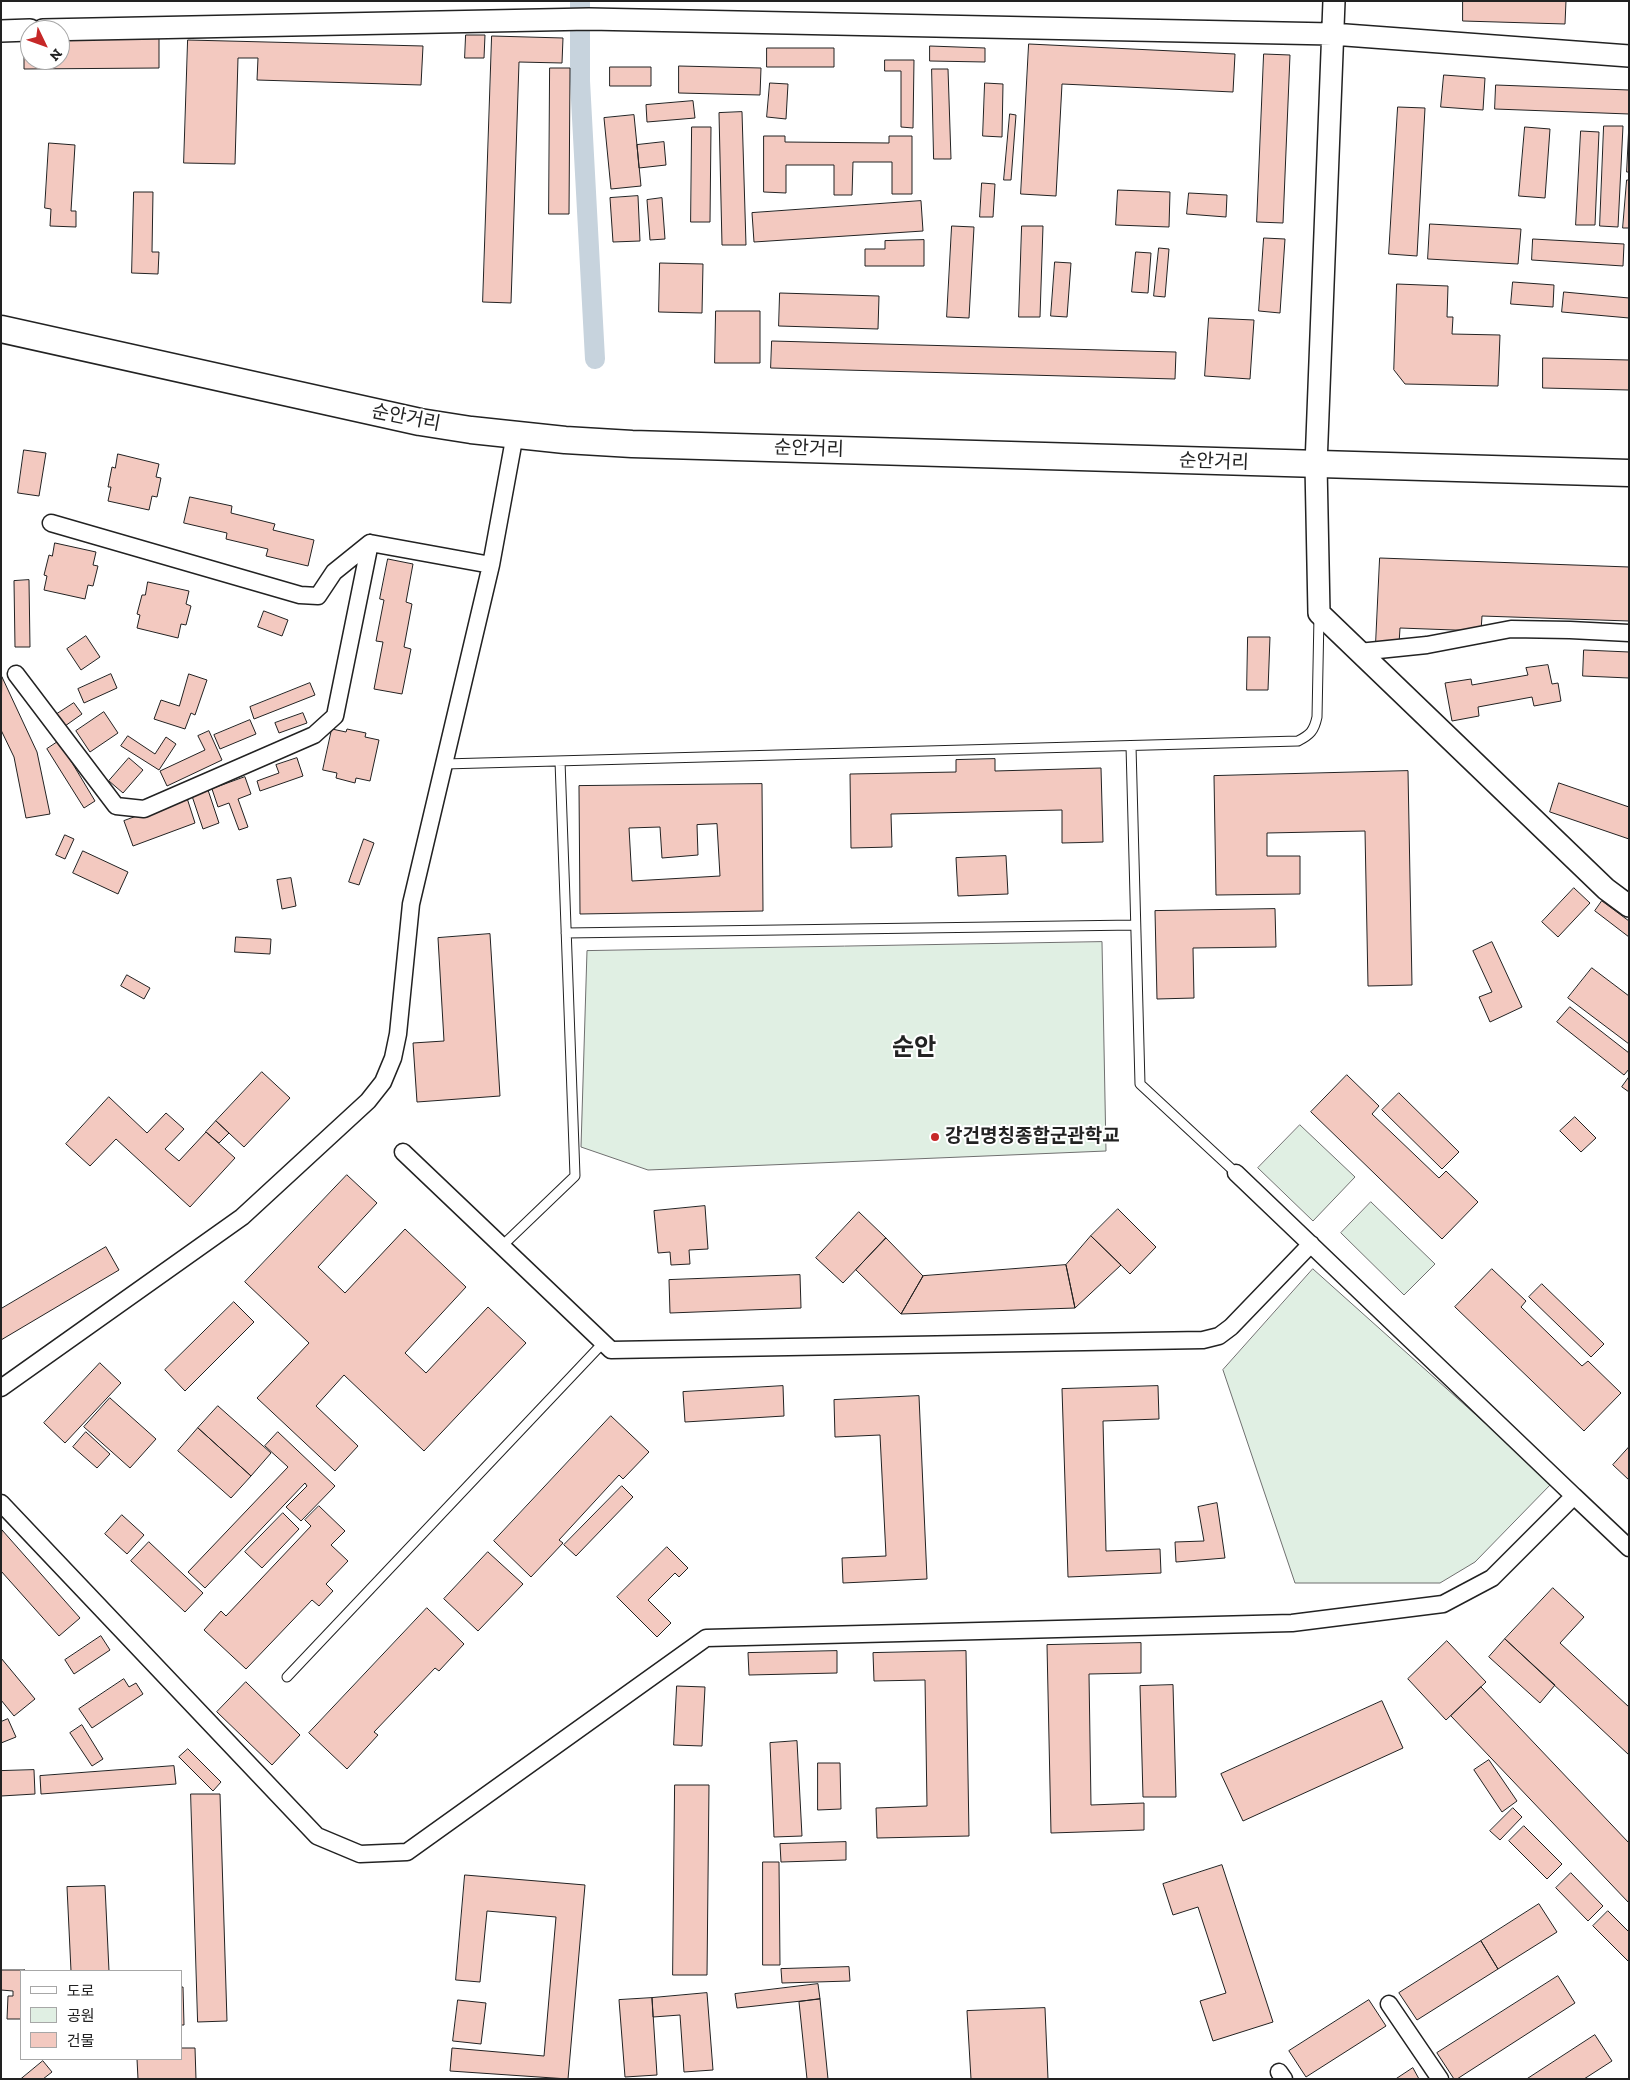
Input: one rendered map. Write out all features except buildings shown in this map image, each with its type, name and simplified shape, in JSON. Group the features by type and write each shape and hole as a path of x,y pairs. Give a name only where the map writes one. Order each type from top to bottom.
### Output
{"main road":[{"name":"순안거리","path":"1,329 410,420 565,440 632,444 1629,473"}],"street":[{"path":"1334,1 1316,465 1319,613 1606,890 1629,906"},
{"path":"70,29 589,19 1332,34 1629,56"},
{"path":"1,31 20,30"},
{"path":"1,1388 242,1216 368,1101 383,1082 393,1058 398,1034 411,904 492,565 515,434"},
{"path":"51,523 300,595 318,596 334,572 370,543 492,565"},
{"path":"16,674 116,806 144,809 314,735 335,716 370,543"},
{"path":"1359,652 1427,645 1511,630 1629,633"},
{"path":"403,1152 611,1350 1202,1340 1219,1336 1231,1327 1311,1244"},
{"path":"1236,1173 1629,1548"},
{"path":"1,1503 317,1836 360,1854 407,1852 706,1638 1292,1623 1443,1604 1492,1578 1574,1496"},
{"path":"1389,2004 1440,2079"}],"lane":[{"path":"444,764 1298,741 1309,736 1314,729 1317,717 1319,613"},
{"path":"1131,746 1140,1084 1236,1173"},
{"path":"502,1246 575,1176 560,761"},
{"path":"566,933 1135,926"},
{"path":"287,1677 603,1342"}],"green space":[{"path":"1102,942 1106,1151 648,1170 581,1147 587,951"},
{"path":"1300,1125 1355,1177 1313,1221 1258,1168"},
{"path":"1371,1202 1435,1264 1404,1295 1341,1233"},
{"path":"1313,1269 1552,1483 1475,1562 1440,1583 1295,1583 1223,1370"}],"waterway":[{"path":"580,1 580,81 595,359"}],"place":[{"name":"강건명칭종합군관학교","path":"935,1137"}],"district":[{"name":"순안","path":"914,1048"}]}
